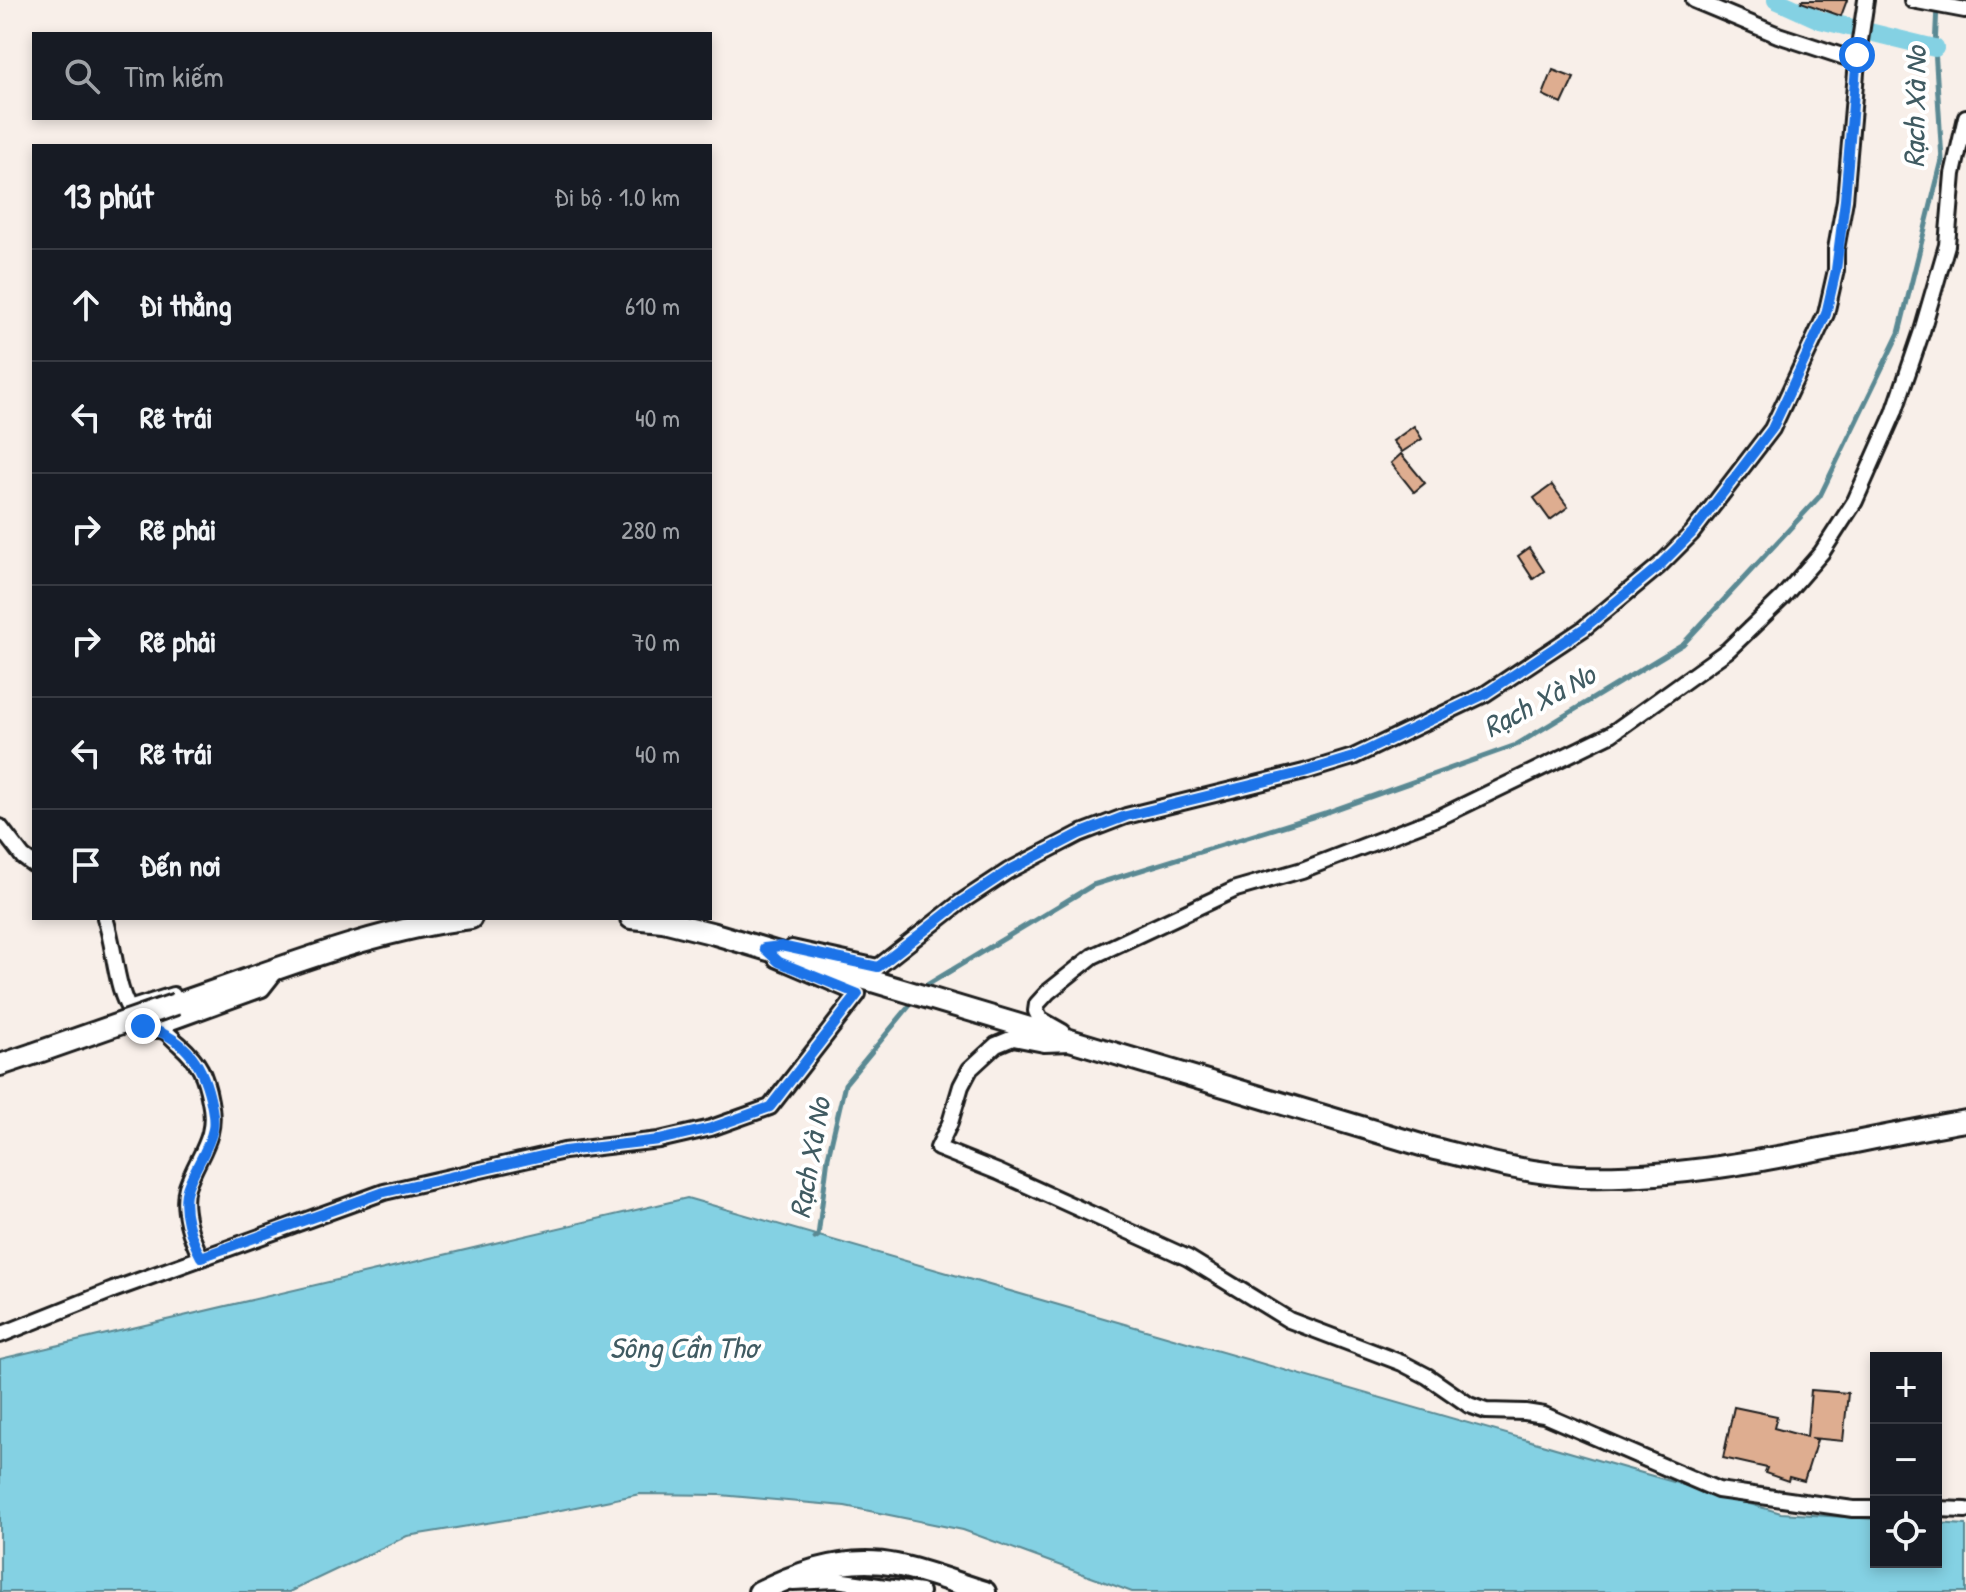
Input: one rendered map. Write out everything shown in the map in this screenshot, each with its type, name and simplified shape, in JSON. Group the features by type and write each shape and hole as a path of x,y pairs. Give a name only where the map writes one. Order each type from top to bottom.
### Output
{"street":[{"path":"1694,0 1778,35 1857,58"},
{"path":"1912,0 1966,10"},
{"path":"764,948 781,946 878,967 961,902 1047,849 1126,816 1353,757 1485,694 1583,629 1659,566 1692,533 1772,429 1826,314 1834,281 1845,200 1857,58 1865,3"},
{"path":"1075,1043 1064,1032 1040,1019 1037,1004 1093,956 1236,889 1302,870 1442,816 1611,734 1728,650 1782,598 1822,552 1855,501 1894,413 1947,245 1953,174 1966,117"},
{"path":"0,827 23,857 32,864"},
{"path":"106,920 113,940 121,988 134,1019 143,1026 166,1033 201,1066 213,1113 213,1129 187,1188 185,1208 201,1257"},
{"path":"0,1065 389,934 452,920"},
{"path":"652,920 764,948 1431,1148 1519,1169 1579,1176 1662,1175 1966,1121"},
{"path":"0,1335 201,1257 384,1192 564,1151 659,1140 711,1128 770,1107 858,994 779,962 764,948"},
{"path":"129,1009 254,970 278,970"},
{"path":"157,1030 262,989 278,970"},
{"path":"1075,1043 1044,1044 1013,1038 996,1045 970,1069 938,1148 1188,1258 1289,1320 1402,1363 1469,1405 1486,1411 1544,1415 1718,1490 1870,1509"},
{"path":"1942,1509 1966,1510"},
{"path":"768,1587 797,1574 868,1562 895,1564 985,1592"},
{"path":"768,1587 836,1580 921,1592"}],"water":[{"name":"Sông Cần Thơ","path":"687,1198 1781,1513 1870,1519 1870,1568 1942,1568 1942,1523 1966,1525 1966,1592 1132,1592 963,1530 845,1506 720,1495 640,1494 407,1536 289,1592 0,1592 0,1359"}],"building":[{"path":"1802,0 1847,0 1841,16"},
{"path":"1553,70 1574,78 1562,104 1543,95"},
{"path":"1414,426 1422,439 1402,452 1393,441"},
{"path":"1401,454 1425,483 1414,492 1391,463"},
{"path":"1552,485 1568,507 1550,520 1534,498"},
{"path":"1529,548 1544,571 1533,579 1518,556"},
{"path":"1811,1390 1848,1393 1843,1441 1811,1438 1817,1440 1804,1481 1789,1477 1788,1481 1765,1473 1767,1468 1723,1458 1734,1407 1777,1416 1774,1428 1807,1437"}],"waterway":[{"path":"1776,0 1820,20 1935,48"},
{"name":"Rạch Xà No","path":"922,990 1093,885 1325,813 1516,745 1683,644 1820,496 1899,333 1942,160 1935,48 1937,5"},
{"name":"Rạch Xà No","path":"815,1238 818,1236 828,1157 845,1084 916,998"}],"route":[{"path":"143,1026 166,1033 194,1057 201,1066 208,1088 213,1129 187,1188 185,1208 201,1257 384,1192 564,1151 659,1140 711,1128 770,1107 858,994 779,962 764,948 781,946 878,967 961,902 1008,871 1079,834 1126,816 1353,757 1485,694 1583,629 1659,566 1692,533 1772,429 1826,314 1836,270 1836,249 1845,200 1857,55"}]}
